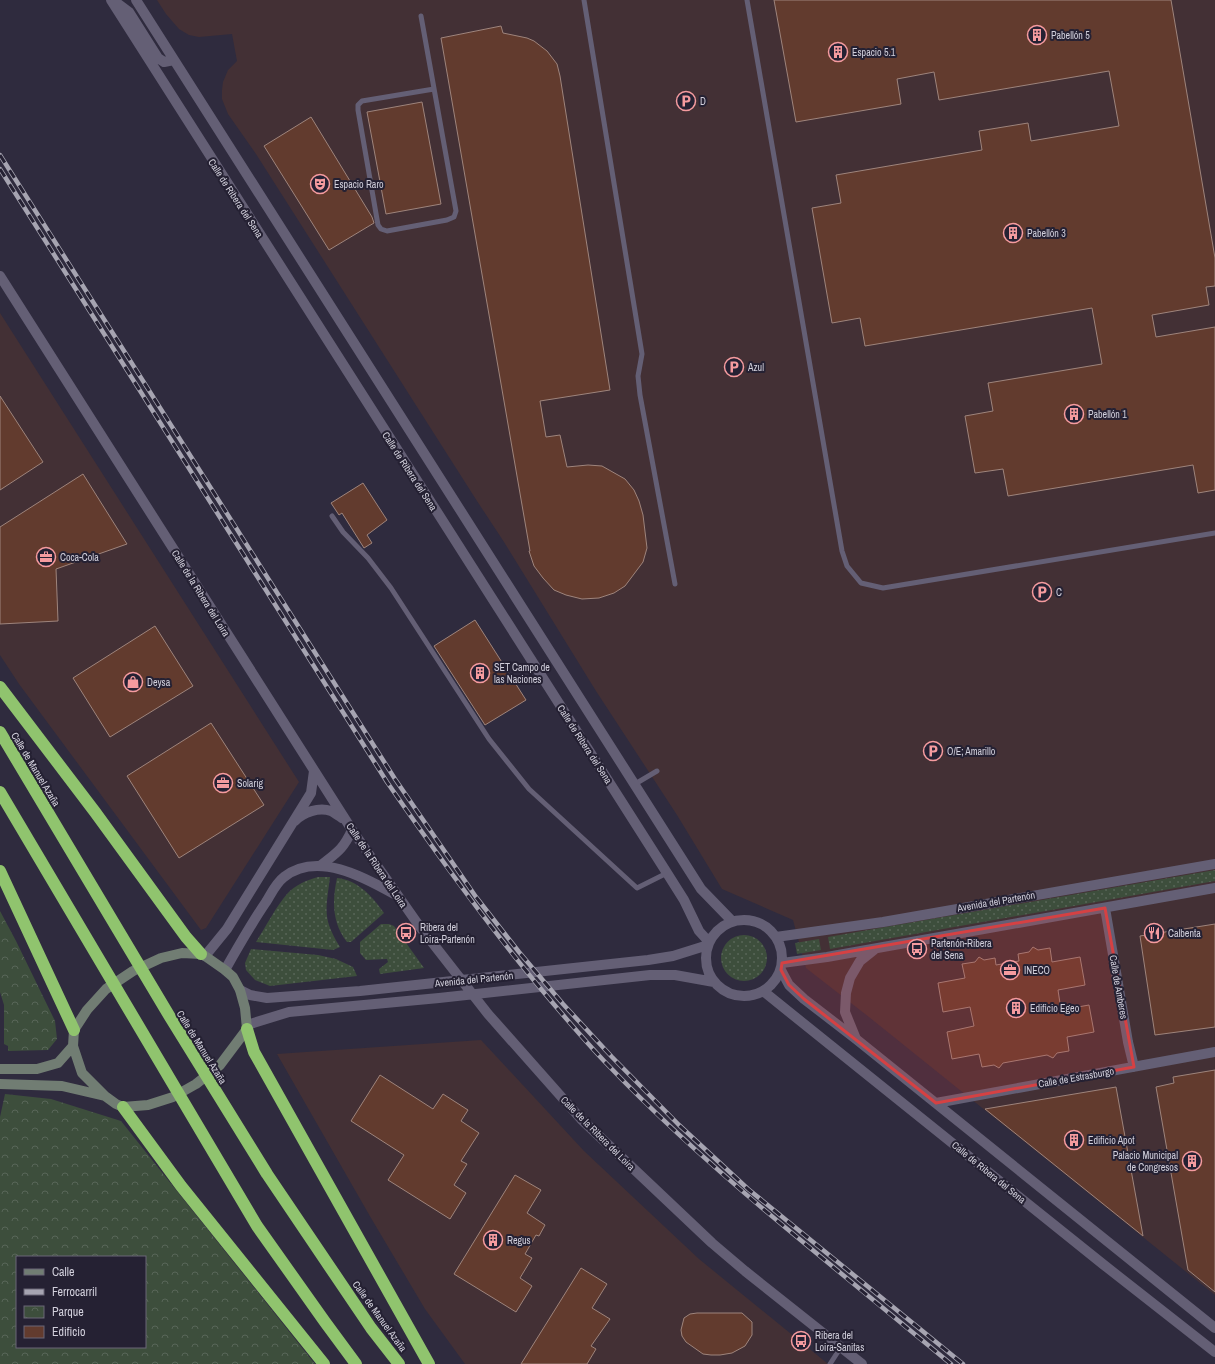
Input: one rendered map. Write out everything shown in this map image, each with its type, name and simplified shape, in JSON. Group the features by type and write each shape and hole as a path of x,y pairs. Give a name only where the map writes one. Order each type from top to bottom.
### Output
{"highway":[{"path":"0,687 95,812 186,937 203,955"},
{"name":"Calle de Manuel Azaña","path":"0,732 170,1017 267,1174 371,1328 399,1364"},
{"path":"0,792 257,1226 356,1364"},
{"path":"0,871 74,1030"},
{"path":"247,1027 254,1052 429,1364"},
{"path":"123,1107 181,1186 324,1364"}],"street":[{"name":"Calle de Ribera del Sena","path":"112,0 129,12 158,58 164,62 174,60"},
{"name":"Calle de Ribera del Sena","path":"112,0 667,873 684,900 699,931 708,943"},
{"name":"Calle de Ribera del Sena","path":"136,0 701,889 732,921"},
{"name":"Calle de la Ribera del Loira","path":"0,276 352,830 420,928 488,1014 581,1119 712,1242 745,1271 862,1364"},
{"path":"203,955 227,929 290,828 311,793 314,771"},
{"path":"290,828 298,818 310,812 320,810 332,811 346,820"},
{"path":"320,866 340,850 347,842 352,830"},
{"name":"Avenida del Partenón","path":"776,937 883,922 1215,864"},
{"path":"225,970 242,939 273,890 283,878 297,870 320,866 344,870 366,878 396,895"},
{"path":"781,966 1215,888"},
{"name":"Calle de Amberes","path":"1104,908 1128,1042 1134,1067"},
{"path":"745,919 757,922 768,928 776,937 782,949 781,966 774,982 763,991 753,995 741,996 730,993 719,987 714,982 707,968 705,956 708,943 718,929 732,921 745,919"},
{"name":"Avenida del Partenón","path":"240,990 250,995 267,998 360,991 648,960 673,956 708,943"},
{"path":"856,1038 845,1012 846,993 850,978 860,961 875,948"},
{"path":"182,953 203,955 233,977 240,990 245,1008 247,1027 220,1065 196,1084 173,1097 148,1105 123,1107 105,1096 82,1073 73,1046 74,1030 87,1010 106,989 133,971 161,958 182,953"},
{"name":"Calle de Ribera del Sena","path":"781,966 789,985 804,999 856,1038 1215,1328"},
{"name":"Avenida del Partenón","path":"247,1027 289,1012 439,998 650,975 675,975 696,980 714,982"},
{"name":"Calle de Ribera del Sena","path":"763,991 1104,1265 1215,1352"},
{"path":"0,1069 37,1069 58,1063 73,1046"},
{"name":"Calle de Estrasburgo","path":"936,1103 1215,1052"},
{"path":"0,1084 62,1086 105,1096"}],"lane":[{"path":"584,0 642,354 638,376 640,395 675,584"},
{"path":"747,0 842,551 847,566 861,583 883,588 1215,533"},
{"path":"421,16 456,211 454,217 447,220 387,230 381,229 378,225 358,105 362,101 434,89"},
{"path":"332,516 343,532 368,558 391,588 489,738 529,789 636,888 667,873"},
{"path":"635,784 656,771"},
{"path":"830,1364 841,1347"}],"highlighted area":[{"path":"1105,908 1134,1067 936,1103 804,999 789,985 781,970 782,963"}],"shaded area":[{"path":"157,0 1215,0 1215,1295 806,968 793,920 722,889 677,815 596,691 504,542 256,154 228,114 222,99 222,90 223,82 228,70 237,61 232,34 199,37 189,35 179,29 166,14"},
{"path":"0,313 299,782 206,928 201,930 19,684 0,655"},
{"path":"481,1040 584,1151 699,1259 828,1364 465,1364 425,1309 277,1054"}],"green space":[{"path":"1215,870 1215,881 830,949 828,937"},
{"path":"318,877 330,877 327,898 328,921 334,937 340,947 333,950 256,942 275,910 287,894 301,883"},
{"path":"337,878 352,882 364,890 370,895 384,913 351,942 347,942 342,935 334,912 334,895"},
{"path":"0,911 55,1021 57,1039 48,1050 8,1051 8,1046 4,1044 4,1005 0,992"},
{"path":"381,924 389,924 394,926 424,968 380,974 379,969 388,962 387,959 366,960 360,953 360,942"},
{"path":"740,935 748,935 757,939 763,945 767,958 763,971 757,977 748,981 740,981 731,977 725,971 721,962 721,954 725,945 731,939"},
{"path":"819,939 821,950 797,954 795,943"},
{"path":"251,949 318,955 336,959 353,967 357,976 270,986 255,980 246,970 245,963"},
{"path":"5,1094 51,1099 121,1121 315,1364 0,1364 0,1117"}],"building":[{"path":"774,0 1171,0 1215,258 1215,286 1206,287 1209,305 1152,315 1156,337 1215,327 1215,490 1198,493 1193,465 1008,496 1003,469 975,473 965,416 993,411 988,383 1102,364 1092,308 865,346 860,318 832,323 812,208 841,203 836,175 982,150 979,131 1028,123 1031,141 1119,126 1109,71 939,100 934,72 897,79 901,104 796,122"},
{"path":"501,26 503,33 534,41 547,51 557,64 610,390 540,401 546,437 560,435 567,467 588,465 602,466 625,479 634,490 643,515 647,548 643,562 625,586 614,593 599,598 582,599 554,590 534,566 529,551 441,38"},
{"path":"422,102 441,204 386,214 367,112"},
{"name":"Espacio Raro","path":"311,117 372,217 374,223 329,250 264,146"},
{"path":"0,396 43,462 0,490"},
{"name":"Coca-Cola","path":"83,474 127,544 56,569 58,621 0,624 0,527"},
{"path":"363,483 387,520 367,535 372,543 364,548 342,513 339,515 331,503"},
{"name":"SET Campo de las Naciones","path":"475,620 526,700 485,725 434,646"},
{"name":"Deysa","path":"155,626 193,686 110,737 73,678"},
{"path":"211,723 264,805 179,858 127,776"},
{"path":"1215,924 1215,1027 1155,1035 1140,936"},
{"name":"Edificio Egeo","path":"1033,947 1038,950 1050,948 1052,962 1080,957 1085,985 1058,990 1061,1010 1089,1005 1094,1032 1067,1037 1069,1051 1057,1053 1053,1058 1047,1055 1003,1063 999,1068 994,1065 982,1067 979,1054 952,1059 947,1032 974,1026 970,1007 943,1012 938,983 965,978 962,964 975,962 979,957 984,960 995,958 996,965 1019,961 1018,954 1029,952"},
{"name":"Palacio Municipal de Congresos","path":"1215,1070 1215,1292 1188,1270 1156,1087 1174,1083 1173,1077"},
{"path":"380,1075 433,1109 443,1094 468,1110 461,1121 479,1133 461,1161 467,1164 454,1185 466,1193 450,1219 388,1180 404,1155 351,1121"},
{"name":"Edificio Apot","path":"1116,1087 1143,1236 985,1109"},
{"name":"Regus","path":"515,1175 541,1190 527,1213 545,1225 539,1236 536,1235 525,1254 532,1258 520,1278 532,1286 516,1312 454,1274"},
{"path":"581,1268 607,1284 592,1308 610,1319 591,1346 596,1349 587,1364 521,1364"},
{"path":"742,1313 752,1322 752,1335 745,1346 732,1353 720,1355 703,1354 686,1342 682,1336 681,1330 684,1318 690,1314"}],"railway":[{"path":"0,155 395,779 476,897 519,952 563,1004 612,1057 679,1125 748,1189 963,1364"},
{"path":"0,169 387,782 424,835 501,939 597,1054 679,1135 756,1203 951,1364"}],"place":[{"name":"Pabellón 5","path":"1037,35"},
{"name":"Espacio 5.1","path":"838,52"},
{"name":"D","path":"686,101"},
{"name":"Espacio Raro","path":"320,184"},
{"name":"Pabellón 3","path":"1013,233"},
{"name":"Azul","path":"734,367"},
{"name":"Pabellón 1","path":"1074,414"},
{"name":"Coca-Cola","path":"46,557"},
{"name":"C","path":"1042,592"},
{"name":"SET Campo de las Naciones","path":"480,673"},
{"name":"Deysa","path":"133,682"},
{"name":"O/E; Amarillo","path":"933,751"},
{"name":"Solarig","path":"223,783"},
{"name":"Ribera del Loira-Partenón","path":"406,933"},
{"name":"Calbenta","path":"1154,933"},
{"name":"Partenón-Ribera del Sena","path":"917,949"},
{"name":"INECO","path":"1010,970"},
{"name":"Edificio Egeo","path":"1016,1008"},
{"name":"Edificio Apot","path":"1074,1140"},
{"name":"Palacio Municipal de Congresos","path":"1192,1161"},
{"name":"Regus","path":"493,1240"},
{"name":"Ribera del Loira-Sanitas","path":"801,1341"}]}
